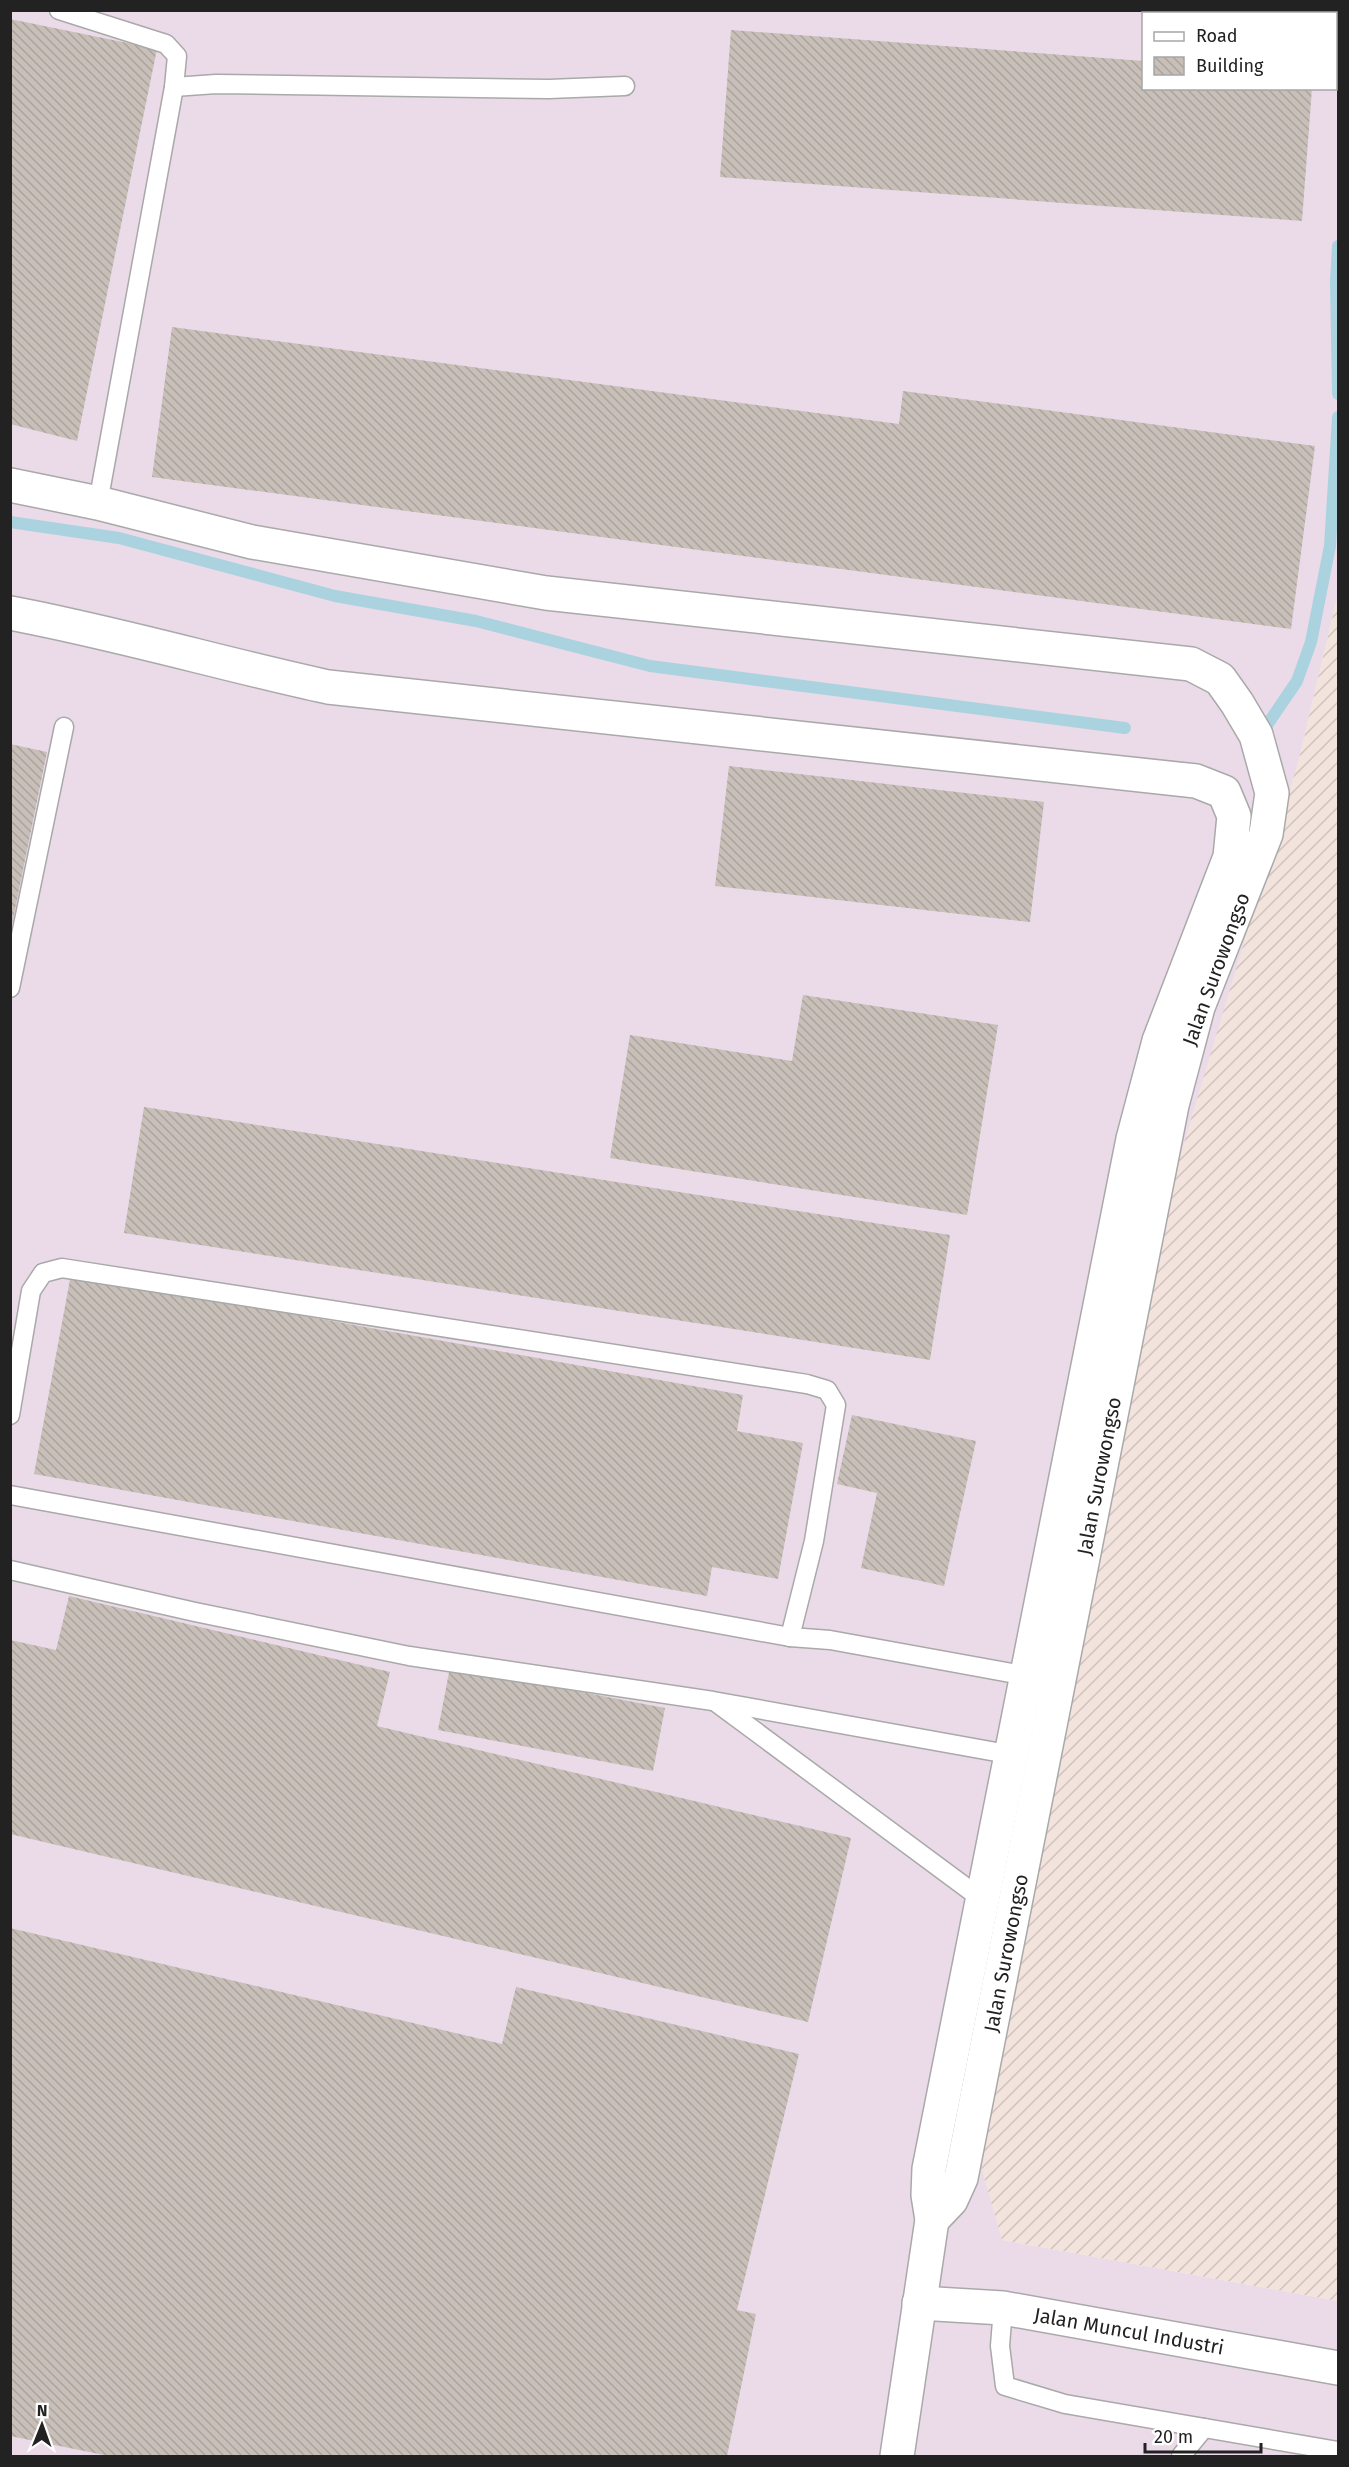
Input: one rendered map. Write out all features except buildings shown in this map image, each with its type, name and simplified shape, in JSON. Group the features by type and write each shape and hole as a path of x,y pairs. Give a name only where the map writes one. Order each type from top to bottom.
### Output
{"street":[{"name":"Jalan Surowongso","path":"10,484 98,503 252,542 546,593 1191,664 1220,679 1238,702 1256,735 1272,793 1266,834 1198,1007 1172,1105 961,2178 951,2200 932,2220"},
{"name":"Jalan Surowongso","path":"10,613 83,627 231,666 328,687 1196,781 1224,792 1234,816 1230,857 1159,1041 1133,1139 929,2169 928,2195 932,2220 897,2457"},
{"name":"Jalan Muncul Industri","path":"919,2303 1003,2308 1338,2368"}],"lane":[{"path":"59,10 166,44 177,56 174,87 98,503"},
{"path":"174,87 216,84 549,89 625,86"},
{"path":"10,988 64,727"},
{"path":"10,1415 31,1291 43,1273 62,1268 807,1384 827,1390 836,1405 814,1541 790,1637"},
{"path":"10,1495 790,1637 830,1640 1060,1682"},
{"path":"10,1570 195,1612 409,1656 713,1701 1012,1755"},
{"path":"713,1701 983,1900"},
{"path":"1003,2308 1000,2346 1005,2385 1065,2404 1338,2451"},
{"path":"1181,2457 1204,2428"}],"shaded area":[{"path":"11,11 1338,11 1338,594 1299,759 1002,2240 1338,2301 1338,2456 11,2456"},
{"path":"1338,594 1338,2301 1002,2240 976,2149 1151,1253 1299,759"}],"waterway":[{"path":"1308,10 1312,12"},
{"path":"1338,246 1336,281 1338,394"},
{"path":"1267,725 1297,681 1311,642 1330,546 1338,417"},
{"path":"10,522 119,538 335,596 476,621 650,666 1125,728"}]}
